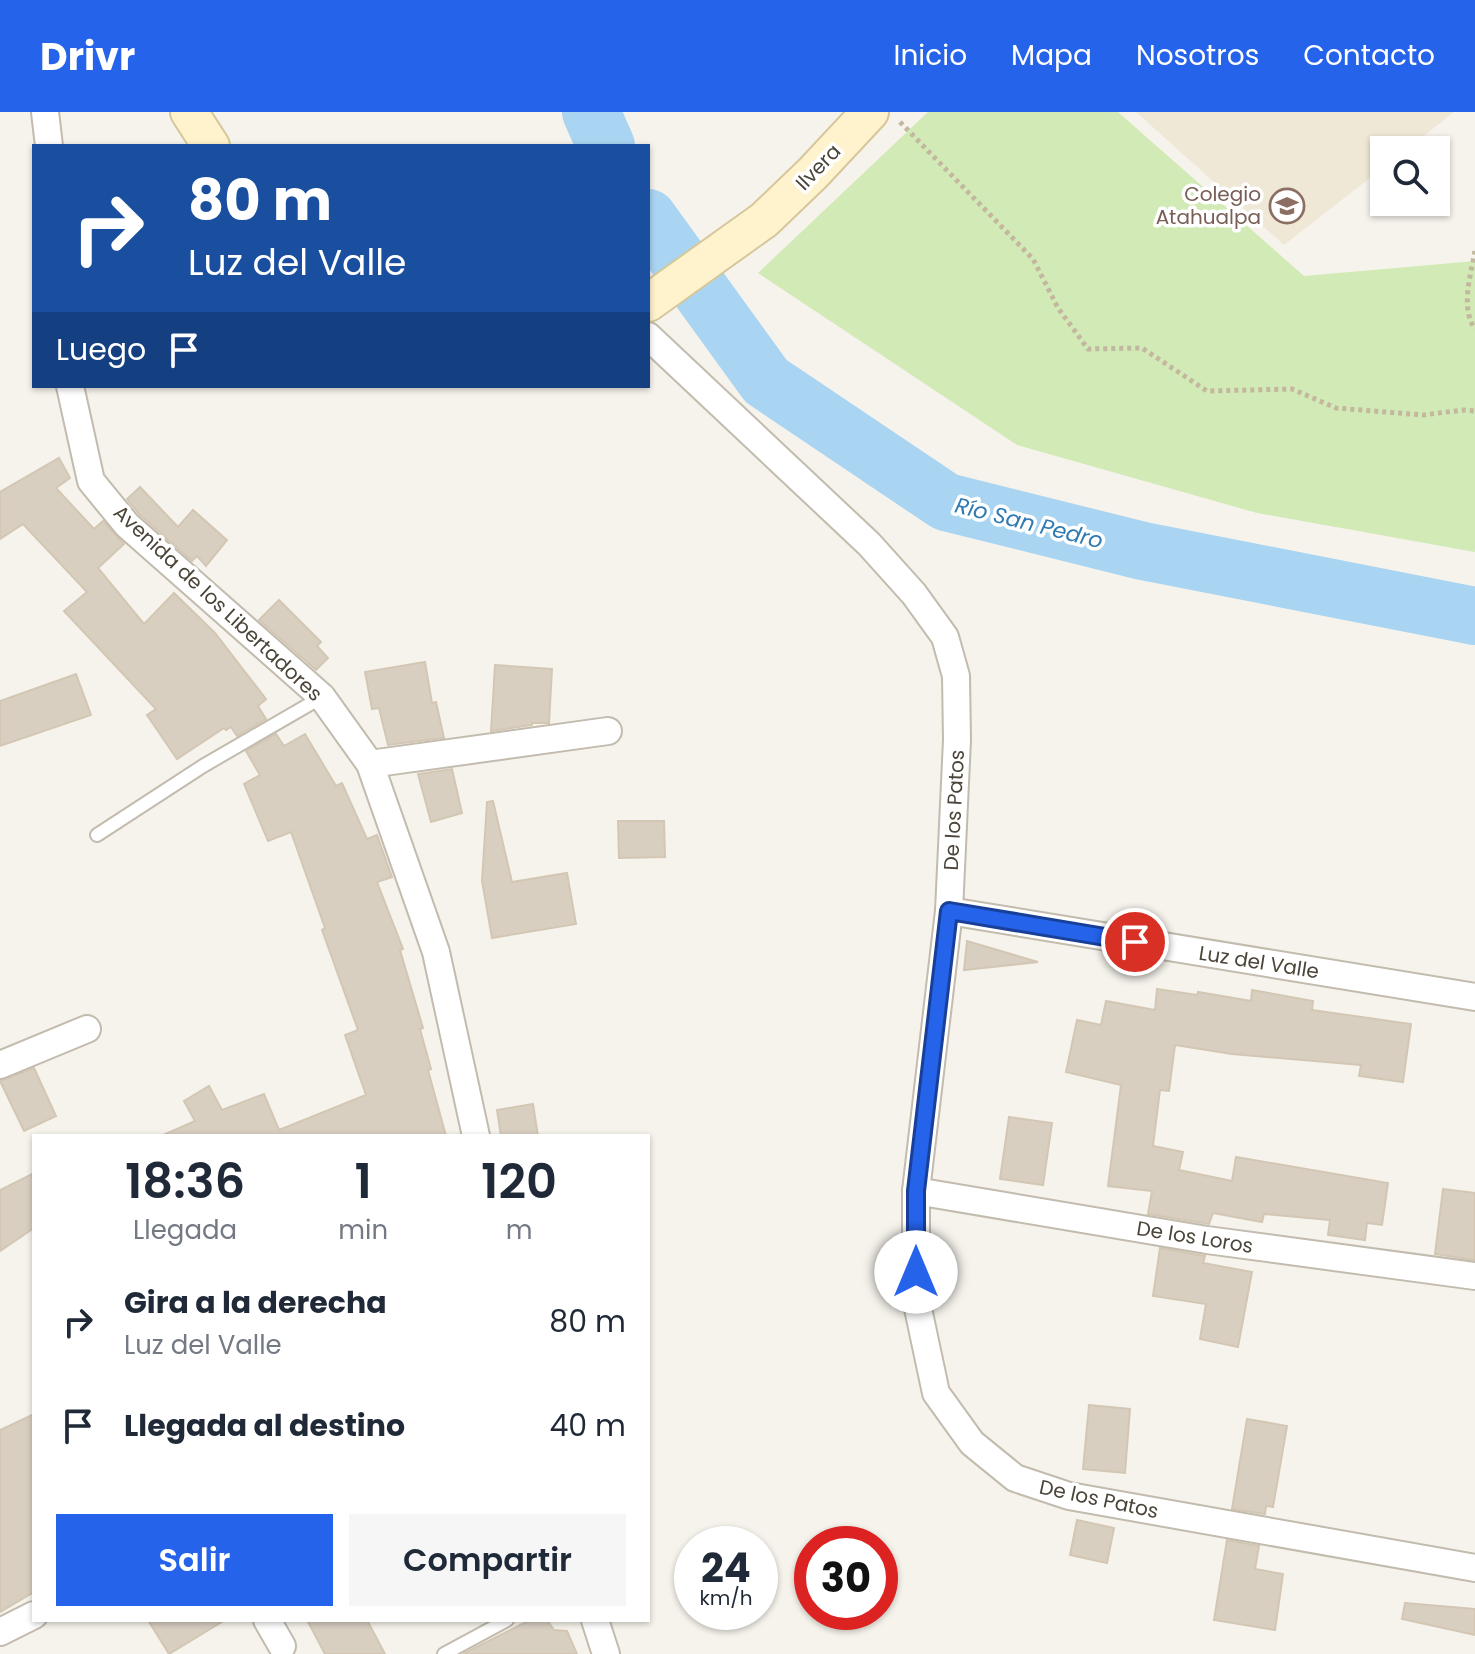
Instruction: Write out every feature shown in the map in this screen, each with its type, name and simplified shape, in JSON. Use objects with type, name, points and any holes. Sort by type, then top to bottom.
[{"type":"street","points":[[45,112],[49,144]]},
{"type":"street","points":[[189,112],[210,144]]},
{"type":"street","name":"Ilvera","points":[[652,300],[764,220],[870,112]]},
{"type":"street","name":"De los Patos","points":[[650,338],[869,544],[914,594],[945,637],[956,676],[957,740],[949,911],[916,1191],[916,1299],[936,1393],[972,1443],[1015,1478],[1069,1496],[1475,1568]]},
{"type":"street","name":"Avenida de los Libertadores","points":[[70,388],[91,481],[127,525],[322,697],[370,764],[436,952],[476,1134]]},
{"type":"street","points":[[370,764],[608,731]]},
{"type":"street","name":"Luz del Valle","points":[[949,911],[1475,997]]},
{"type":"street","points":[[0,1065],[87,1029]]},
{"type":"street","name":"De los Loros","points":[[916,1191],[1207,1240],[1475,1276]]},
{"type":"street","points":[[0,1632],[32,1616]]},
{"type":"street","points":[[268,1622],[282,1646]]},
{"type":"street","points":[[596,1622],[606,1654]]},
{"type":"lane","points":[[97,835],[203,766],[322,697]]},
{"type":"lane","points":[[444,1654],[503,1622]]},
{"type":"path","points":[[891,112],[1033,259],[1058,308],[1088,349],[1142,348],[1207,391],[1292,389],[1336,408],[1423,415],[1475,411]]},
{"type":"path","points":[[1475,251],[1467,300],[1475,329]]},
{"type":"shaded area","name":"Colegio Atahualpa","points":[[1136,112],[1454,112],[1424,136],[1370,136],[1370,178],[1284,245]]},
{"type":"green space","points":[[928,112],[1118,112],[1304,276],[1475,261],[1475,552],[1257,513],[1017,445],[758,273]]},
{"type":"building","points":[[59,458],[70,478],[56,488],[94,529],[103,521],[124,544],[98,568],[144,624],[174,593],[215,633],[266,699],[258,706],[266,719],[237,736],[231,727],[224,728],[177,759],[147,715],[156,709],[64,611],[87,592],[23,524],[0,539],[0,492]]},
{"type":"building","points":[[140,487],[178,527],[193,510],[227,540],[206,566],[197,556],[192,561],[139,514],[127,499]]},
{"type":"building","points":[[279,600],[321,642],[317,646],[328,658],[316,670],[259,620]]},
{"type":"building","points":[[425,662],[432,703],[436,702],[444,738],[388,745],[379,708],[372,709],[365,672]]},
{"type":"building","points":[[495,665],[552,669],[549,723],[491,731]]},
{"type":"building","points":[[76,674],[91,715],[0,746],[0,701]]},
{"type":"building","points":[[276,734],[284,746],[305,734],[336,786],[342,783],[367,839],[377,835],[392,877],[377,882],[403,949],[400,950],[423,1028],[420,1029],[431,1069],[428,1070],[445,1134],[166,1134],[195,1121],[184,1101],[209,1086],[222,1110],[264,1094],[279,1130],[366,1095],[345,1035],[358,1030],[322,930],[325,928],[291,832],[268,841],[244,784],[260,775],[246,751]]},
{"type":"building","points":[[452,769],[462,813],[431,822],[418,774]]},
{"type":"building","points":[[493,801],[512,882],[567,873],[576,924],[492,938],[482,881],[487,802]]},
{"type":"building","points":[[618,821],[664,821],[665,857],[619,858]]},
{"type":"building","points":[[967,941],[1038,962],[964,970]]},
{"type":"building","points":[[1157,989],[1251,1001],[1252,990],[1313,1001],[1312,1010],[1411,1024],[1403,1082],[1359,1076],[1361,1065],[1232,1054],[1175,1045],[1169,1091],[1160,1090],[1153,1146],[1183,1152],[1179,1170],[1232,1181],[1236,1157],[1388,1183],[1382,1225],[1367,1223],[1365,1240],[1328,1235],[1330,1220],[1264,1214],[1262,1222],[1213,1213],[1209,1224],[1148,1214],[1152,1191],[1108,1186],[1121,1085],[1066,1072],[1077,1020],[1101,1025],[1106,1001],[1155,1010]]},
{"type":"building","points":[[34,1068],[56,1116],[24,1131],[0,1081]]},
{"type":"building","points":[[533,1104],[538,1134],[501,1134],[497,1110]]},
{"type":"building","points":[[1009,1117],[1052,1123],[1043,1185],[1000,1179]]},
{"type":"building","points":[[32,1174],[32,1229],[0,1251],[0,1190]]},
{"type":"building","points":[[1443,1189],[1475,1193],[1475,1260],[1435,1254]]},
{"type":"building","points":[[1160,1248],[1205,1256],[1203,1263],[1252,1272],[1238,1347],[1200,1339],[1206,1304],[1153,1296]]},
{"type":"building","points":[[1089,1405],[1130,1409],[1125,1473],[1083,1469]]},
{"type":"building","points":[[32,1415],[32,1593],[0,1612],[0,1430]]},
{"type":"building","points":[[1247,1419],[1287,1426],[1273,1507],[1266,1506],[1265,1514],[1232,1509]]},
{"type":"building","points":[[1077,1520],[1114,1528],[1107,1563],[1070,1555]]},
{"type":"building","points":[[1227,1540],[1259,1546],[1255,1569],[1283,1574],[1275,1630],[1214,1620]]},
{"type":"building","points":[[1405,1603],[1475,1609],[1475,1635],[1402,1619]]},
{"type":"building","points":[[149,1622],[222,1622],[169,1654]]},
{"type":"building","points":[[308,1622],[368,1622],[385,1654],[325,1654]]},
{"type":"building","points":[[526,1622],[548,1622],[554,1630],[567,1631],[577,1654],[463,1654]]},
{"type":"waterway","name":"Río San Pedro","points":[[591,112],[605,144]]},
{"type":"waterway","name":"Río San Pedro","points":[[650,221],[766,381],[946,502],[1143,551],[1475,616]]},
{"type":"place","name":"Colegio Atahualpa","points":[[1287,206]]},
{"type":"route","points":[[916,1272],[916,1191],[949,911],[1135,942]]}]
